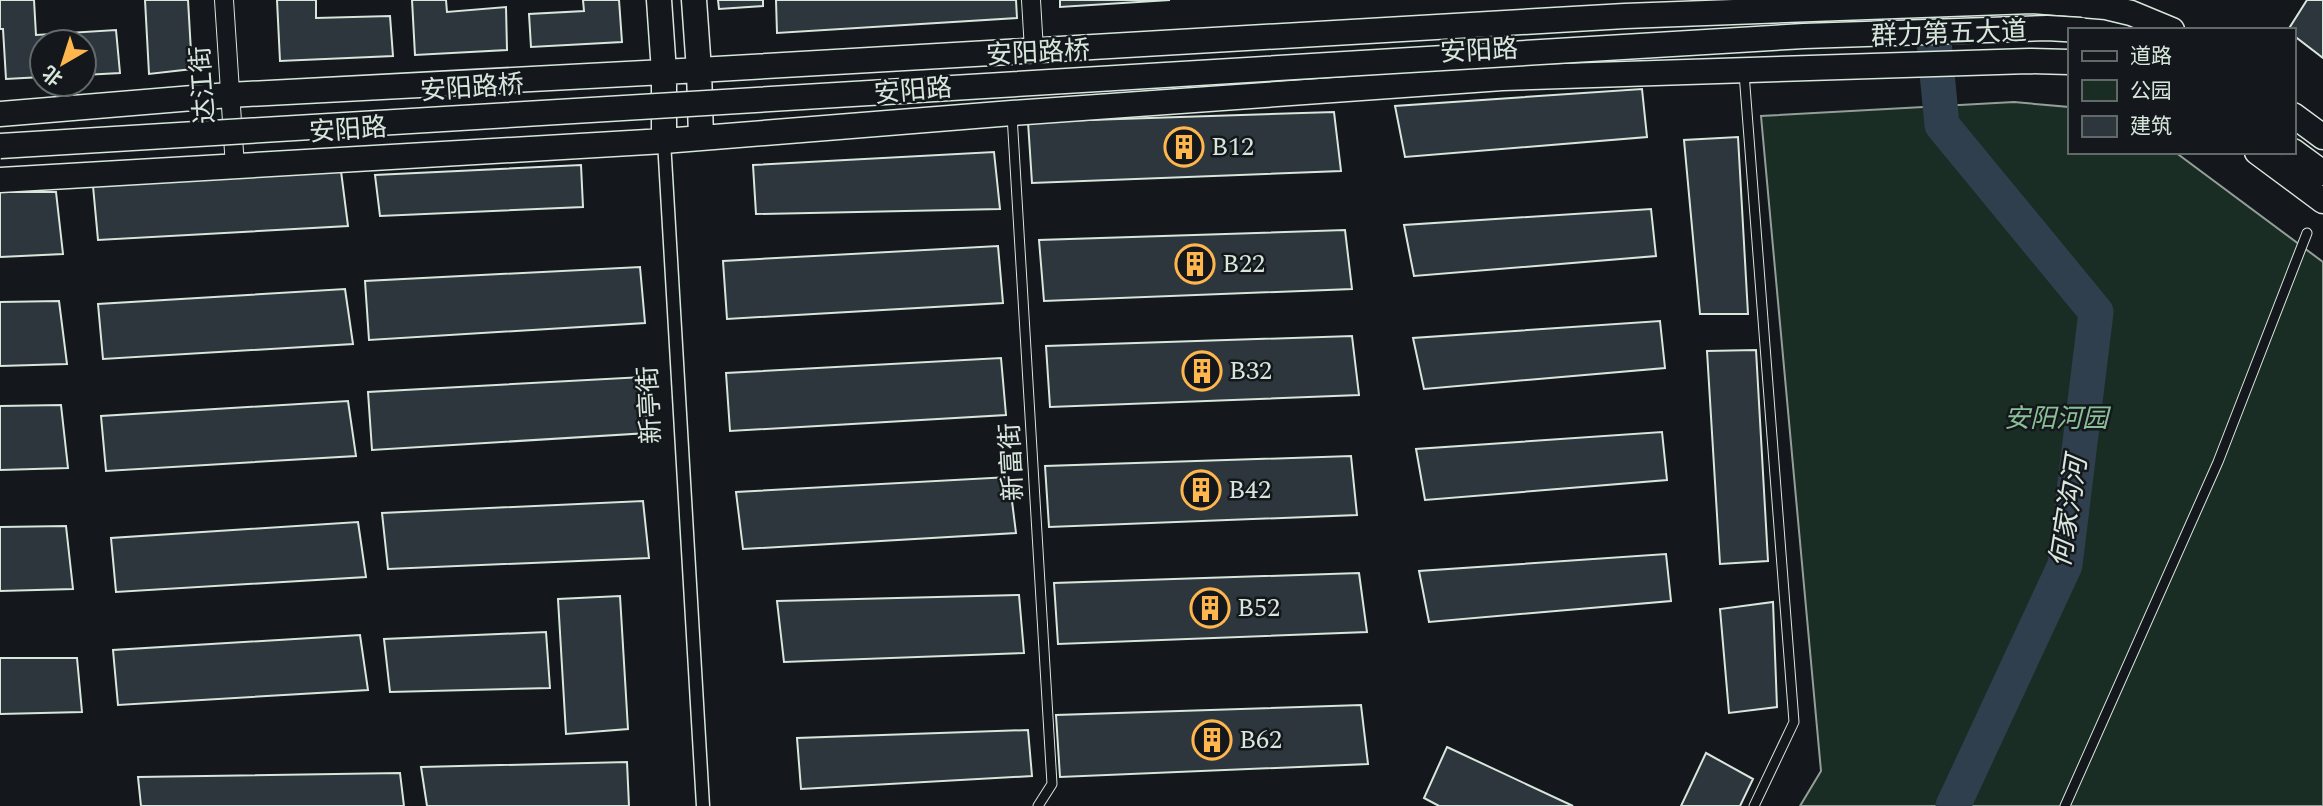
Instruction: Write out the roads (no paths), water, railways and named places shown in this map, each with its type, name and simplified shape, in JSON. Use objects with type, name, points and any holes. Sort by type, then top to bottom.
[{"type":"main road","name":"新亭街","points":[[659,0],[664,72],[664,141]]},
{"type":"main road","points":[[694,0],[701,138]]},
{"type":"main road","name":"群力第五大道","points":[[1819,10],[2032,1],[2106,7],[2131,13],[2167,28]]},
{"type":"main road","name":"安阳路","points":[[0,114],[229,95],[1612,16],[1819,10]]},
{"type":"main road","name":"安阳路桥","points":[[0,146],[1804,36],[2035,28],[2068,29]]},
{"type":"main road","name":"群力第五大道","points":[[1830,68],[2068,62]]},
{"type":"main road","name":"安阳路","points":[[0,180],[664,141],[1502,78],[1830,68]]},
{"type":"main road","points":[[2295,116],[2323,137]]},
{"type":"main road","points":[[2295,152],[2323,173]]},
{"type":"main road","points":[[2260,154],[2323,201]]},
{"type":"street","name":"达江街","points":[[224,0],[235,167]]},
{"type":"street","points":[[1031,0],[1034,50]]},
{"type":"street","name":"新亭街","points":[[664,141],[702,806]]},
{"type":"lane","points":[[1744,71],[1794,722],[1754,806]]},
{"type":"lane","name":"新富街","points":[[1012,113],[1052,784],[1038,806]]},
{"type":"lane","points":[[2065,806],[2218,463],[2307,233]]},
{"type":"waterway","name":"何家沟河","points":[[1930,0],[1942,125],[2096,312],[2065,565],[1953,806]]},
{"type":"place","name":"B12","points":[[1184,147]]},
{"type":"place","name":"B22","points":[[1195,264]]},
{"type":"place","name":"B32","points":[[1202,371]]},
{"type":"place","name":"B42","points":[[1201,490]]},
{"type":"place","name":"B52","points":[[1210,608]]},
{"type":"place","name":"B62","points":[[1212,740]]},
{"type":"park label","name":"安阳河园","points":[[2056,419]]}]
